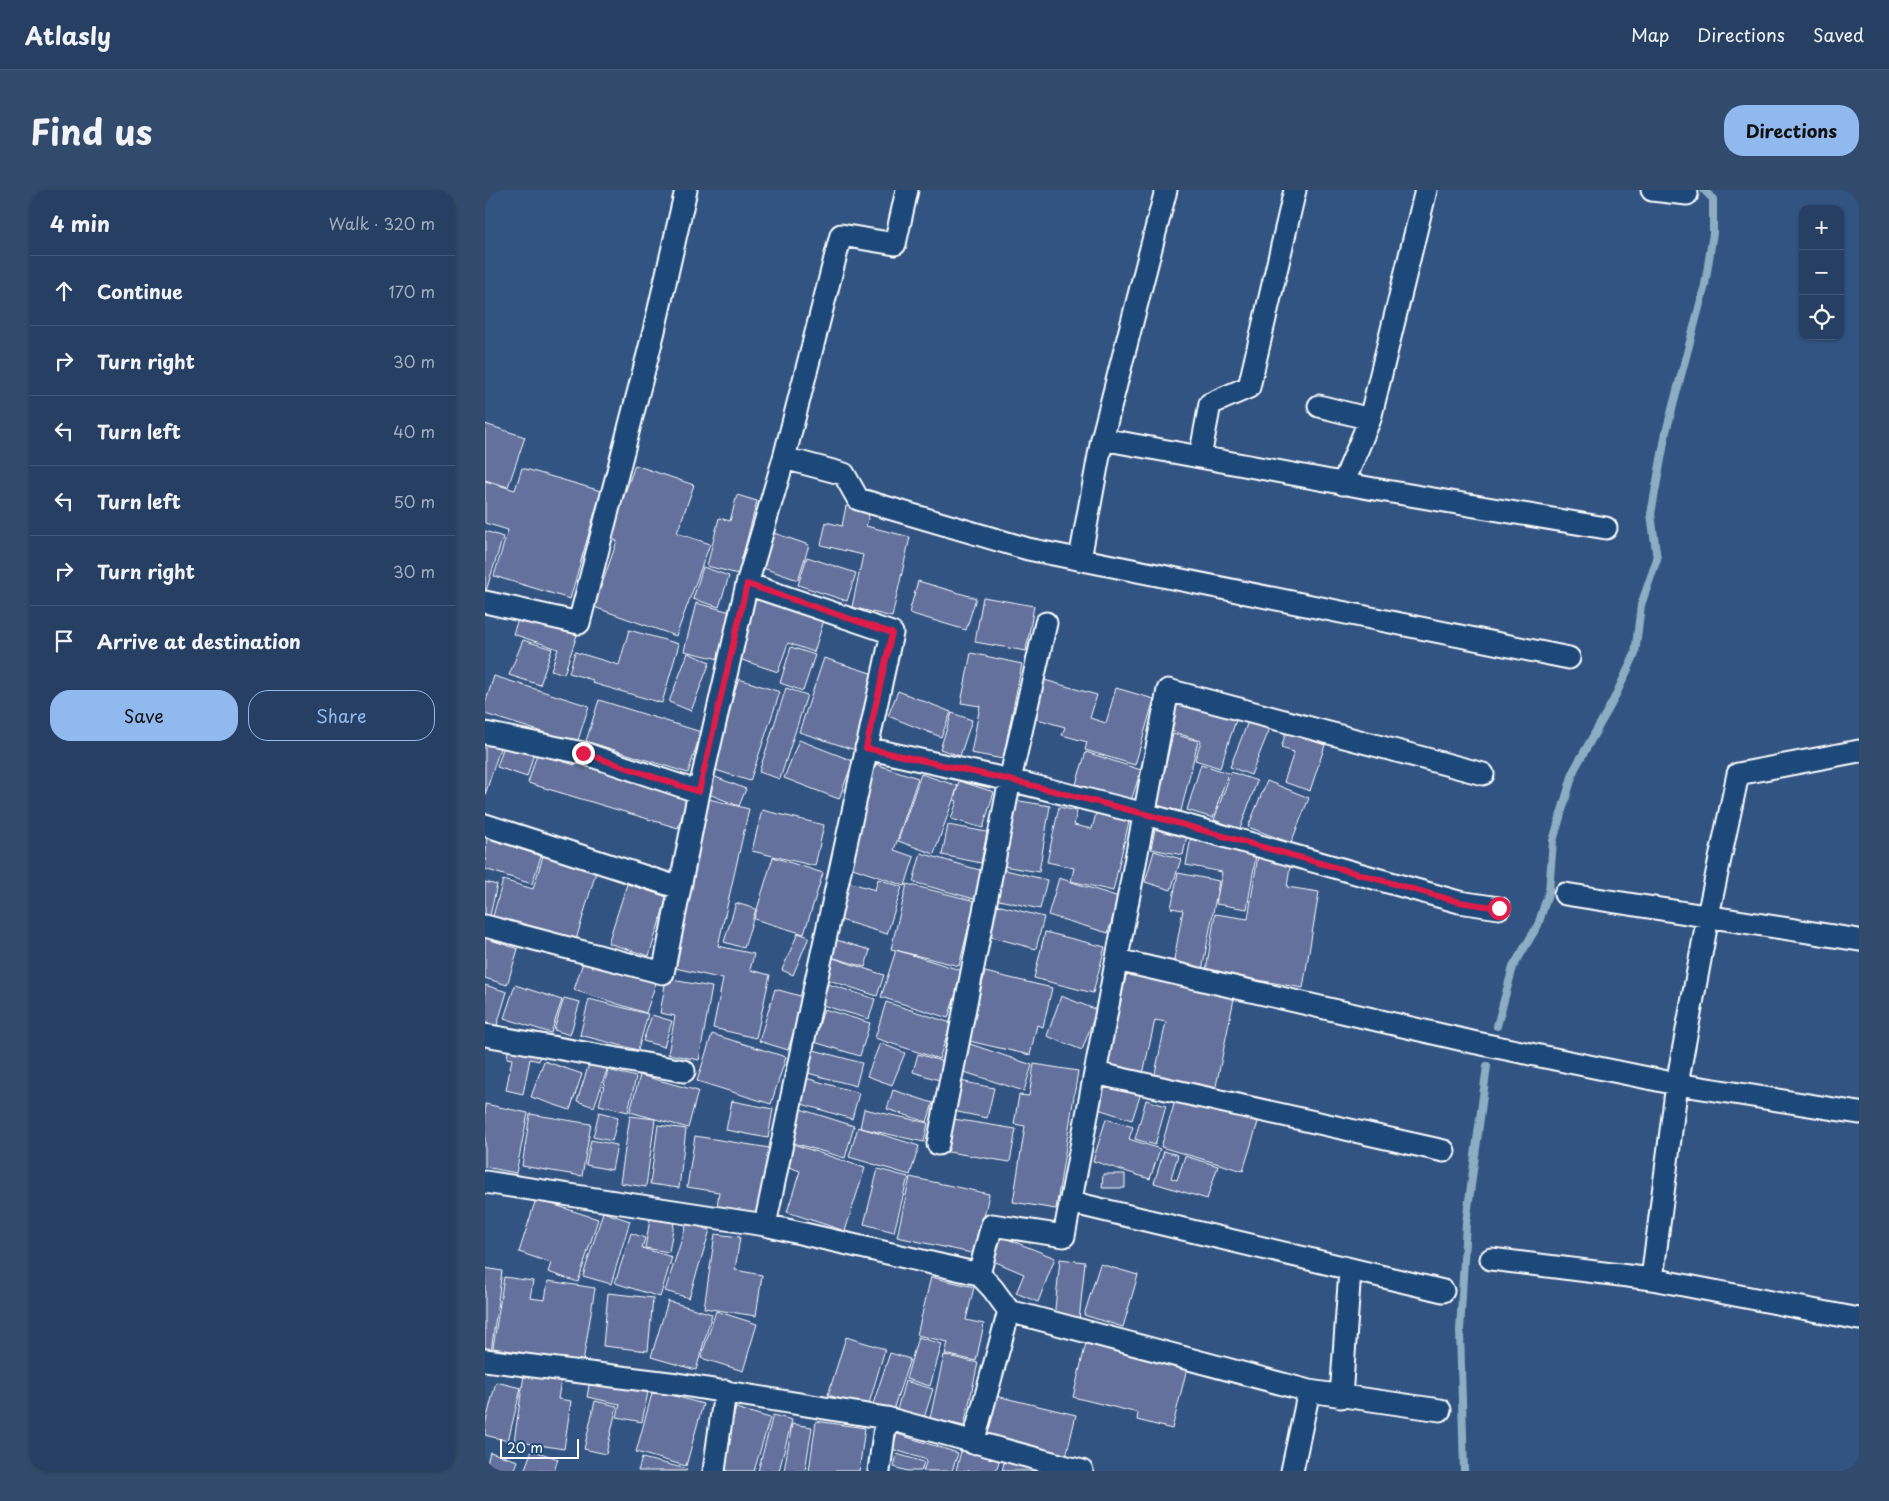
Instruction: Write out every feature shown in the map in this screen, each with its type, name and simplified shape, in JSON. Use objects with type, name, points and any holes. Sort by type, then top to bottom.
[{"type":"street","points":[[485,602],[579,623],[654,330],[686,190]]},
{"type":"street","points":[[485,926],[663,973],[699,792],[747,584],[784,458],[841,235],[895,244],[907,190]]},
{"type":"street","points":[[1080,559],[1102,439],[1166,190]]},
{"type":"street","points":[[1200,457],[1210,404],[1249,387],[1295,190]]},
{"type":"street","points":[[1343,484],[1370,419],[1426,190]]},
{"type":"street","points":[[1652,190],[1687,194]]},
{"type":"street","points":[[1319,406],[1370,419]]},
{"type":"street","points":[[1102,439],[1343,484],[1606,528]]},
{"type":"street","points":[[784,458],[844,474],[858,499],[1028,549],[1569,658]]},
{"type":"street","points":[[747,584],[892,633],[765,1225]]},
{"type":"street","points":[[938,1144],[1010,780],[1046,623]]},
{"type":"street","points":[[979,1274],[992,1225],[1064,1236],[1168,690],[1483,774]]},
{"type":"street","points":[[485,733],[583,753],[699,792]]},
{"type":"street","points":[[866,748],[1010,780],[1145,814],[1459,902],[1499,908]]},
{"type":"street","points":[[1652,1279],[1677,1084],[1708,916],[1738,774],[1859,751]]},
{"type":"street","points":[[485,825],[680,888]]},
{"type":"street","points":[[1565,894],[1859,940]]},
{"type":"street","points":[[1117,960],[1472,1042],[1677,1084],[1859,1113]]},
{"type":"street","points":[[485,1035],[684,1072]]},
{"type":"street","points":[[1095,1073],[1444,1151]]},
{"type":"street","points":[[485,1182],[765,1225],[979,1274],[1009,1311],[1309,1391],[1440,1410]]},
{"type":"street","points":[[1070,1202],[1443,1291]]},
{"type":"street","points":[[1491,1259],[1652,1279],[1859,1319]]},
{"type":"street","points":[[1341,1397],[1350,1270]]},
{"type":"street","points":[[973,1443],[1009,1311]]},
{"type":"street","points":[[485,1360],[725,1391],[886,1418],[1082,1471]]},
{"type":"street","points":[[714,1471],[725,1391]]},
{"type":"street","points":[[1293,1471],[1309,1391]]},
{"type":"street","points":[[879,1471],[886,1418]]},
{"type":"building","points":[[485,424],[525,437],[508,487],[485,480]]},
{"type":"building","points":[[635,465],[694,485],[677,533],[710,544],[676,636],[594,607],[617,541],[609,538]]},
{"type":"building","points":[[522,468],[601,491],[570,599],[494,576],[508,530],[485,523],[485,481],[515,490]]},
{"type":"building","points":[[737,495],[757,501],[738,574],[707,566],[719,518],[730,521]]},
{"type":"building","points":[[846,506],[870,511],[866,526],[910,537],[892,617],[852,607],[863,555],[821,545],[826,522],[842,526]]},
{"type":"building","points":[[485,531],[503,537],[485,594]]},
{"type":"building","points":[[771,532],[809,545],[798,580],[760,567]]},
{"type":"building","points":[[807,557],[856,573],[847,601],[798,585]]},
{"type":"building","points":[[703,567],[729,576],[719,607],[693,599]]},
{"type":"building","points":[[918,581],[976,598],[966,630],[909,613]]},
{"type":"building","points":[[756,597],[824,620],[814,652],[788,643],[778,672],[736,658]]},
{"type":"building","points":[[983,597],[1034,606],[1026,651],[975,642]]},
{"type":"building","points":[[696,603],[731,612],[719,659],[684,651]]},
{"type":"building","points":[[519,616],[577,635],[564,674],[551,670],[558,649],[513,634]]},
{"type":"building","points":[[629,630],[679,644],[662,703],[592,683],[593,680],[569,673],[575,652],[619,665]]},
{"type":"building","points":[[523,640],[552,649],[540,685],[509,675]]},
{"type":"building","points":[[791,647],[815,655],[803,691],[780,683]]},
{"type":"building","points":[[688,653],[710,662],[691,711],[669,702]]},
{"type":"building","points":[[971,653],[1022,664],[1003,759],[971,753],[980,706],[961,703]]},
{"type":"building","points":[[824,658],[880,676],[855,750],[799,732]]},
{"type":"building","points":[[494,676],[589,706],[577,743],[485,714],[485,704]]},
{"type":"building","points":[[739,679],[780,692],[750,781],[709,768]]},
{"type":"building","points":[[1041,679],[1097,695],[1090,718],[1106,723],[1116,688],[1154,699],[1135,765],[1085,750],[1087,742],[1062,735],[1065,727],[1030,717]]},
{"type":"building","points":[[786,688],[807,695],[780,779],[759,772]]},
{"type":"building","points":[[898,691],[951,712],[941,737],[888,716]]},
{"type":"building","points":[[599,700],[701,732],[688,773],[586,741]]},
{"type":"building","points":[[1178,701],[1236,720],[1220,768],[1195,760],[1201,741],[1168,730]]},
{"type":"building","points":[[952,713],[972,720],[960,756],[940,749]]},
{"type":"building","points":[[1249,719],[1270,728],[1251,775],[1230,767]]},
{"type":"building","points":[[1286,732],[1325,745],[1310,791],[1284,782],[1294,752],[1281,748]]},
{"type":"building","points":[[1173,734],[1198,741],[1181,811],[1156,806]]},
{"type":"building","points":[[485,740],[501,745],[485,795]]},
{"type":"building","points":[[799,740],[853,761],[839,799],[784,778]]},
{"type":"building","points":[[505,743],[534,753],[527,777],[497,767]]},
{"type":"building","points":[[1086,752],[1141,770],[1131,801],[1076,784]]},
{"type":"building","points":[[537,754],[575,765],[576,760],[689,795],[678,828],[528,783]]},
{"type":"building","points":[[875,764],[918,778],[894,850],[914,857],[905,886],[841,864]]},
{"type":"building","points":[[1201,764],[1228,773],[1213,818],[1187,810]]},
{"type":"building","points":[[1231,772],[1257,781],[1240,829],[1214,820]]},
{"type":"building","points":[[921,774],[958,786],[934,854],[898,841]]},
{"type":"building","points":[[713,776],[746,789],[739,806],[706,793]]},
{"type":"building","points":[[959,781],[994,792],[983,828],[951,819],[957,801],[954,800]]},
{"type":"building","points":[[1267,781],[1309,798],[1291,843],[1248,827]]},
{"type":"building","points":[[705,798],[749,809],[718,946],[754,954],[750,970],[770,975],[756,1038],[713,1028],[723,979],[671,967]]},
{"type":"building","points":[[1014,800],[1050,806],[1039,872],[1003,866]]},
{"type":"building","points":[[1059,807],[1077,811],[1074,825],[1092,829],[1097,809],[1130,817],[1113,891],[1071,881],[1074,868],[1047,862]]},
{"type":"building","points":[[762,810],[824,825],[815,866],[752,851]]},
{"type":"building","points":[[948,825],[987,832],[981,863],[942,855]]},
{"type":"building","points":[[1155,829],[1187,835],[1183,855],[1151,849]]},
{"type":"building","points":[[1191,837],[1257,849],[1247,909],[1216,904],[1222,872],[1186,865]]},
{"type":"building","points":[[487,838],[541,856],[532,884],[485,869]]},
{"type":"building","points":[[1154,851],[1181,859],[1171,890],[1145,882]]},
{"type":"building","points":[[921,853],[986,872],[978,900],[913,882]]},
{"type":"building","points":[[1258,855],[1291,861],[1287,887],[1319,892],[1303,988],[1206,971],[1215,914],[1248,919]]},
{"type":"building","points":[[543,856],[596,872],[576,940],[493,916],[503,880],[533,889]]},
{"type":"building","points":[[773,857],[823,873],[804,934],[754,919]]},
{"type":"building","points":[[997,868],[1047,880],[1040,909],[990,898]]},
{"type":"building","points":[[1178,873],[1219,881],[1202,971],[1173,965],[1183,910],[1171,908]]},
{"type":"building","points":[[1059,878],[1119,897],[1108,933],[1048,915]]},
{"type":"building","points":[[878,879],[902,887],[887,934],[834,918],[845,881],[875,890]]},
{"type":"building","points":[[485,882],[497,885],[489,920],[485,919]]},
{"type":"building","points":[[627,884],[667,897],[649,956],[608,943]]},
{"type":"building","points":[[907,884],[975,901],[959,966],[891,949]]},
{"type":"building","points":[[736,903],[756,909],[744,948],[724,942]]},
{"type":"building","points":[[997,905],[1044,917],[1036,949],[988,936]]},
{"type":"building","points":[[1045,932],[1105,947],[1093,993],[1034,978]]},
{"type":"building","points":[[798,933],[809,937],[793,975],[782,970]]},
{"type":"building","points":[[485,938],[518,949],[507,985],[485,978]]},
{"type":"building","points":[[833,939],[870,950],[865,967],[828,956]]},
{"type":"building","points":[[896,950],[963,971],[948,1018],[881,997]]},
{"type":"building","points":[[833,958],[884,975],[877,996],[826,979]]},
{"type":"building","points":[[584,959],[656,983],[646,1013],[574,990]]},
{"type":"building","points":[[1127,971],[1235,994],[1215,1091],[1154,1078],[1166,1022],[1155,1020],[1143,1074],[1107,1066]]},
{"type":"building","points":[[985,972],[1052,988],[1043,1027],[1037,1025],[1030,1055],[969,1041]]},
{"type":"building","points":[[666,979],[712,987],[699,1060],[668,1054],[675,1016],[660,1013]]},
{"type":"building","points":[[828,984],[875,999],[869,1019],[822,1005]]},
{"type":"building","points":[[485,985],[507,992],[495,1032],[485,1029]]},
{"type":"building","points":[[515,985],[562,1000],[551,1033],[504,1018]]},
{"type":"building","points":[[775,989],[804,997],[788,1050],[759,1041]]},
{"type":"building","points":[[1061,996],[1097,1010],[1082,1050],[1047,1036]]},
{"type":"building","points":[[564,998],[580,1002],[570,1035],[554,1030]]},
{"type":"building","points":[[589,999],[648,1014],[638,1050],[580,1035]]},
{"type":"building","points":[[886,1002],[951,1023],[939,1059],[875,1038]]},
{"type":"building","points":[[824,1009],[870,1023],[860,1056],[814,1042]]},
{"type":"building","points":[[652,1015],[672,1021],[664,1047],[643,1041]]},
{"type":"building","points":[[712,1034],[786,1057],[771,1104],[697,1081]]},
{"type":"building","points":[[880,1043],[905,1053],[892,1085],[867,1076]]},
{"type":"building","points":[[509,1044],[541,1050],[539,1061],[530,1059],[523,1094],[506,1090],[512,1059],[507,1058]]},
{"type":"building","points":[[970,1044],[1032,1065],[1024,1091],[961,1071]]},
{"type":"building","points":[[810,1049],[862,1063],[856,1086],[804,1072]]},
{"type":"building","points":[[918,1054],[944,1062],[939,1080],[913,1072]]},
{"type":"building","points":[[544,1061],[582,1074],[570,1110],[531,1097]]},
{"type":"building","points":[[590,1061],[608,1067],[594,1107],[577,1101]]},
{"type":"building","points":[[1034,1064],[1078,1071],[1056,1209],[1013,1202],[1025,1126],[1014,1124],[1019,1095],[1029,1096]]},
{"type":"building","points":[[608,1070],[636,1077],[628,1112],[599,1105]]},
{"type":"building","points":[[640,1075],[698,1091],[688,1128],[630,1112]]},
{"type":"building","points":[[802,1077],[859,1093],[852,1119],[795,1102]]},
{"type":"building","points":[[955,1080],[994,1088],[987,1118],[948,1110]]},
{"type":"building","points":[[1104,1081],[1141,1093],[1132,1120],[1095,1108]]},
{"type":"building","points":[[893,1090],[933,1103],[927,1122],[887,1109]]},
{"type":"building","points":[[1176,1098],[1258,1122],[1243,1171],[1161,1147]]},
{"type":"building","points":[[1146,1100],[1166,1106],[1155,1145],[1135,1139]]},
{"type":"building","points":[[732,1101],[773,1109],[768,1138],[726,1130]]},
{"type":"building","points":[[485,1104],[528,1113],[516,1173],[485,1167]]},
{"type":"building","points":[[797,1108],[854,1126],[845,1158],[787,1141]]},
{"type":"building","points":[[864,1109],[928,1123],[924,1142],[860,1128]]},
{"type":"building","points":[[599,1112],[618,1117],[612,1141],[593,1137]]},
{"type":"building","points":[[530,1114],[591,1124],[582,1176],[522,1166]]},
{"type":"building","points":[[630,1116],[655,1119],[646,1187],[620,1183]]},
{"type":"building","points":[[947,1118],[1016,1129],[1010,1162],[942,1151]]},
{"type":"building","points":[[1106,1119],[1133,1127],[1129,1139],[1160,1149],[1150,1179],[1093,1161]]},
{"type":"building","points":[[658,1125],[686,1129],[679,1188],[650,1184]]},
{"type":"building","points":[[858,1127],[919,1146],[910,1175],[849,1157]]},
{"type":"building","points":[[695,1136],[770,1148],[759,1214],[717,1207],[719,1192],[687,1187]]},
{"type":"building","points":[[591,1140],[617,1145],[612,1170],[586,1165]]},
{"type":"building","points":[[793,1144],[865,1168],[845,1231],[787,1212],[800,1171],[786,1166]]},
{"type":"building","points":[[1164,1151],[1178,1155],[1171,1178],[1177,1180],[1185,1156],[1218,1166],[1207,1199],[1154,1183]]},
{"type":"building","points":[[878,1169],[908,1177],[894,1232],[864,1224]]},
{"type":"building","points":[[1103,1174],[1125,1174],[1125,1188],[1102,1188]]},
{"type":"building","points":[[910,1177],[989,1194],[976,1254],[897,1237]]},
{"type":"building","points":[[536,1199],[598,1219],[578,1282],[548,1272],[551,1263],[519,1252]]},
{"type":"building","points":[[603,1212],[630,1221],[611,1284],[583,1276]]},
{"type":"building","points":[[650,1219],[674,1223],[669,1252],[645,1248]]},
{"type":"building","points":[[687,1223],[710,1230],[689,1298],[665,1291]]},
{"type":"building","points":[[631,1233],[645,1238],[642,1248],[672,1257],[660,1297],[615,1283]]},
{"type":"building","points":[[715,1234],[740,1237],[735,1270],[762,1275],[756,1316],[704,1308]]},
{"type":"building","points":[[1000,1236],[1055,1258],[1038,1302],[1016,1293],[1024,1274],[991,1260]]},
{"type":"building","points":[[1060,1259],[1085,1262],[1079,1321],[1054,1319]]},
{"type":"building","points":[[1100,1264],[1138,1275],[1123,1327],[1084,1315]]},
{"type":"building","points":[[485,1268],[502,1271],[491,1352],[485,1352]]},
{"type":"building","points":[[504,1277],[533,1281],[530,1298],[545,1300],[548,1281],[595,1288],[583,1362],[493,1348]]},
{"type":"building","points":[[931,1277],[974,1287],[966,1320],[984,1324],[976,1361],[945,1354],[948,1342],[917,1335]]},
{"type":"building","points":[[608,1293],[653,1298],[648,1351],[603,1346]]},
{"type":"building","points":[[668,1301],[712,1314],[696,1370],[651,1357]]},
{"type":"building","points":[[716,1311],[757,1324],[743,1371],[701,1358]]},
{"type":"building","points":[[846,1337],[885,1349],[868,1407],[828,1395]]},
{"type":"building","points":[[918,1337],[942,1344],[930,1386],[906,1379]]},
{"type":"building","points":[[1086,1343],[1187,1368],[1172,1429],[1137,1420],[1138,1413],[1073,1397]]},
{"type":"building","points":[[890,1353],[910,1359],[893,1410],[873,1404]]},
{"type":"building","points":[[944,1355],[978,1363],[964,1426],[930,1418]]},
{"type":"building","points":[[524,1375],[561,1380],[558,1399],[571,1401],[564,1449],[514,1441]]},
{"type":"building","points":[[590,1380],[648,1392],[642,1422],[617,1417],[620,1404],[587,1397]]},
{"type":"building","points":[[905,1381],[933,1389],[924,1418],[897,1410]]},
{"type":"building","points":[[496,1382],[521,1388],[508,1441],[485,1435],[485,1425]]},
{"type":"building","points":[[653,1390],[703,1404],[686,1466],[636,1452]]},
{"type":"building","points":[[992,1395],[1076,1415],[1066,1457],[982,1438]]},
{"type":"building","points":[[595,1401],[617,1406],[606,1454],[584,1449]]},
{"type":"building","points":[[736,1408],[770,1418],[754,1471],[718,1471]]},
{"type":"building","points":[[773,1415],[792,1420],[779,1471],[758,1471]]},
{"type":"building","points":[[816,1421],[865,1428],[859,1471],[809,1471]]},
{"type":"building","points":[[792,1424],[812,1427],[805,1471],[784,1471]]},
{"type":"building","points":[[897,1434],[958,1453],[952,1471],[923,1471],[927,1460],[892,1449]]},
{"type":"building","points":[[962,1447],[1000,1458],[996,1471],[956,1471]]},
{"type":"building","points":[[532,1450],[558,1459],[554,1471],[524,1471]]},
{"type":"building","points":[[490,1452],[518,1461],[514,1471],[485,1471]]},
{"type":"building","points":[[897,1454],[924,1462],[921,1471],[907,1471],[894,1467]]},
{"type":"building","points":[[642,1458],[687,1469],[686,1471],[638,1471]]},
{"type":"building","points":[[1005,1458],[1048,1471],[1002,1471]]},
{"type":"waterway","points":[[1497,1026],[1513,967],[1538,925],[1549,891],[1553,841],[1574,770],[1613,701],[1635,654],[1641,605],[1657,559],[1651,514],[1666,432],[1705,285],[1713,233],[1713,199],[1704,190]]},
{"type":"waterway","points":[[1464,1471],[1460,1331],[1466,1223],[1487,1066]]},
{"type":"route","points":[[583,753],[699,792],[747,584],[892,633],[866,748],[1010,780],[1145,814],[1459,902],[1499,908]]}]
